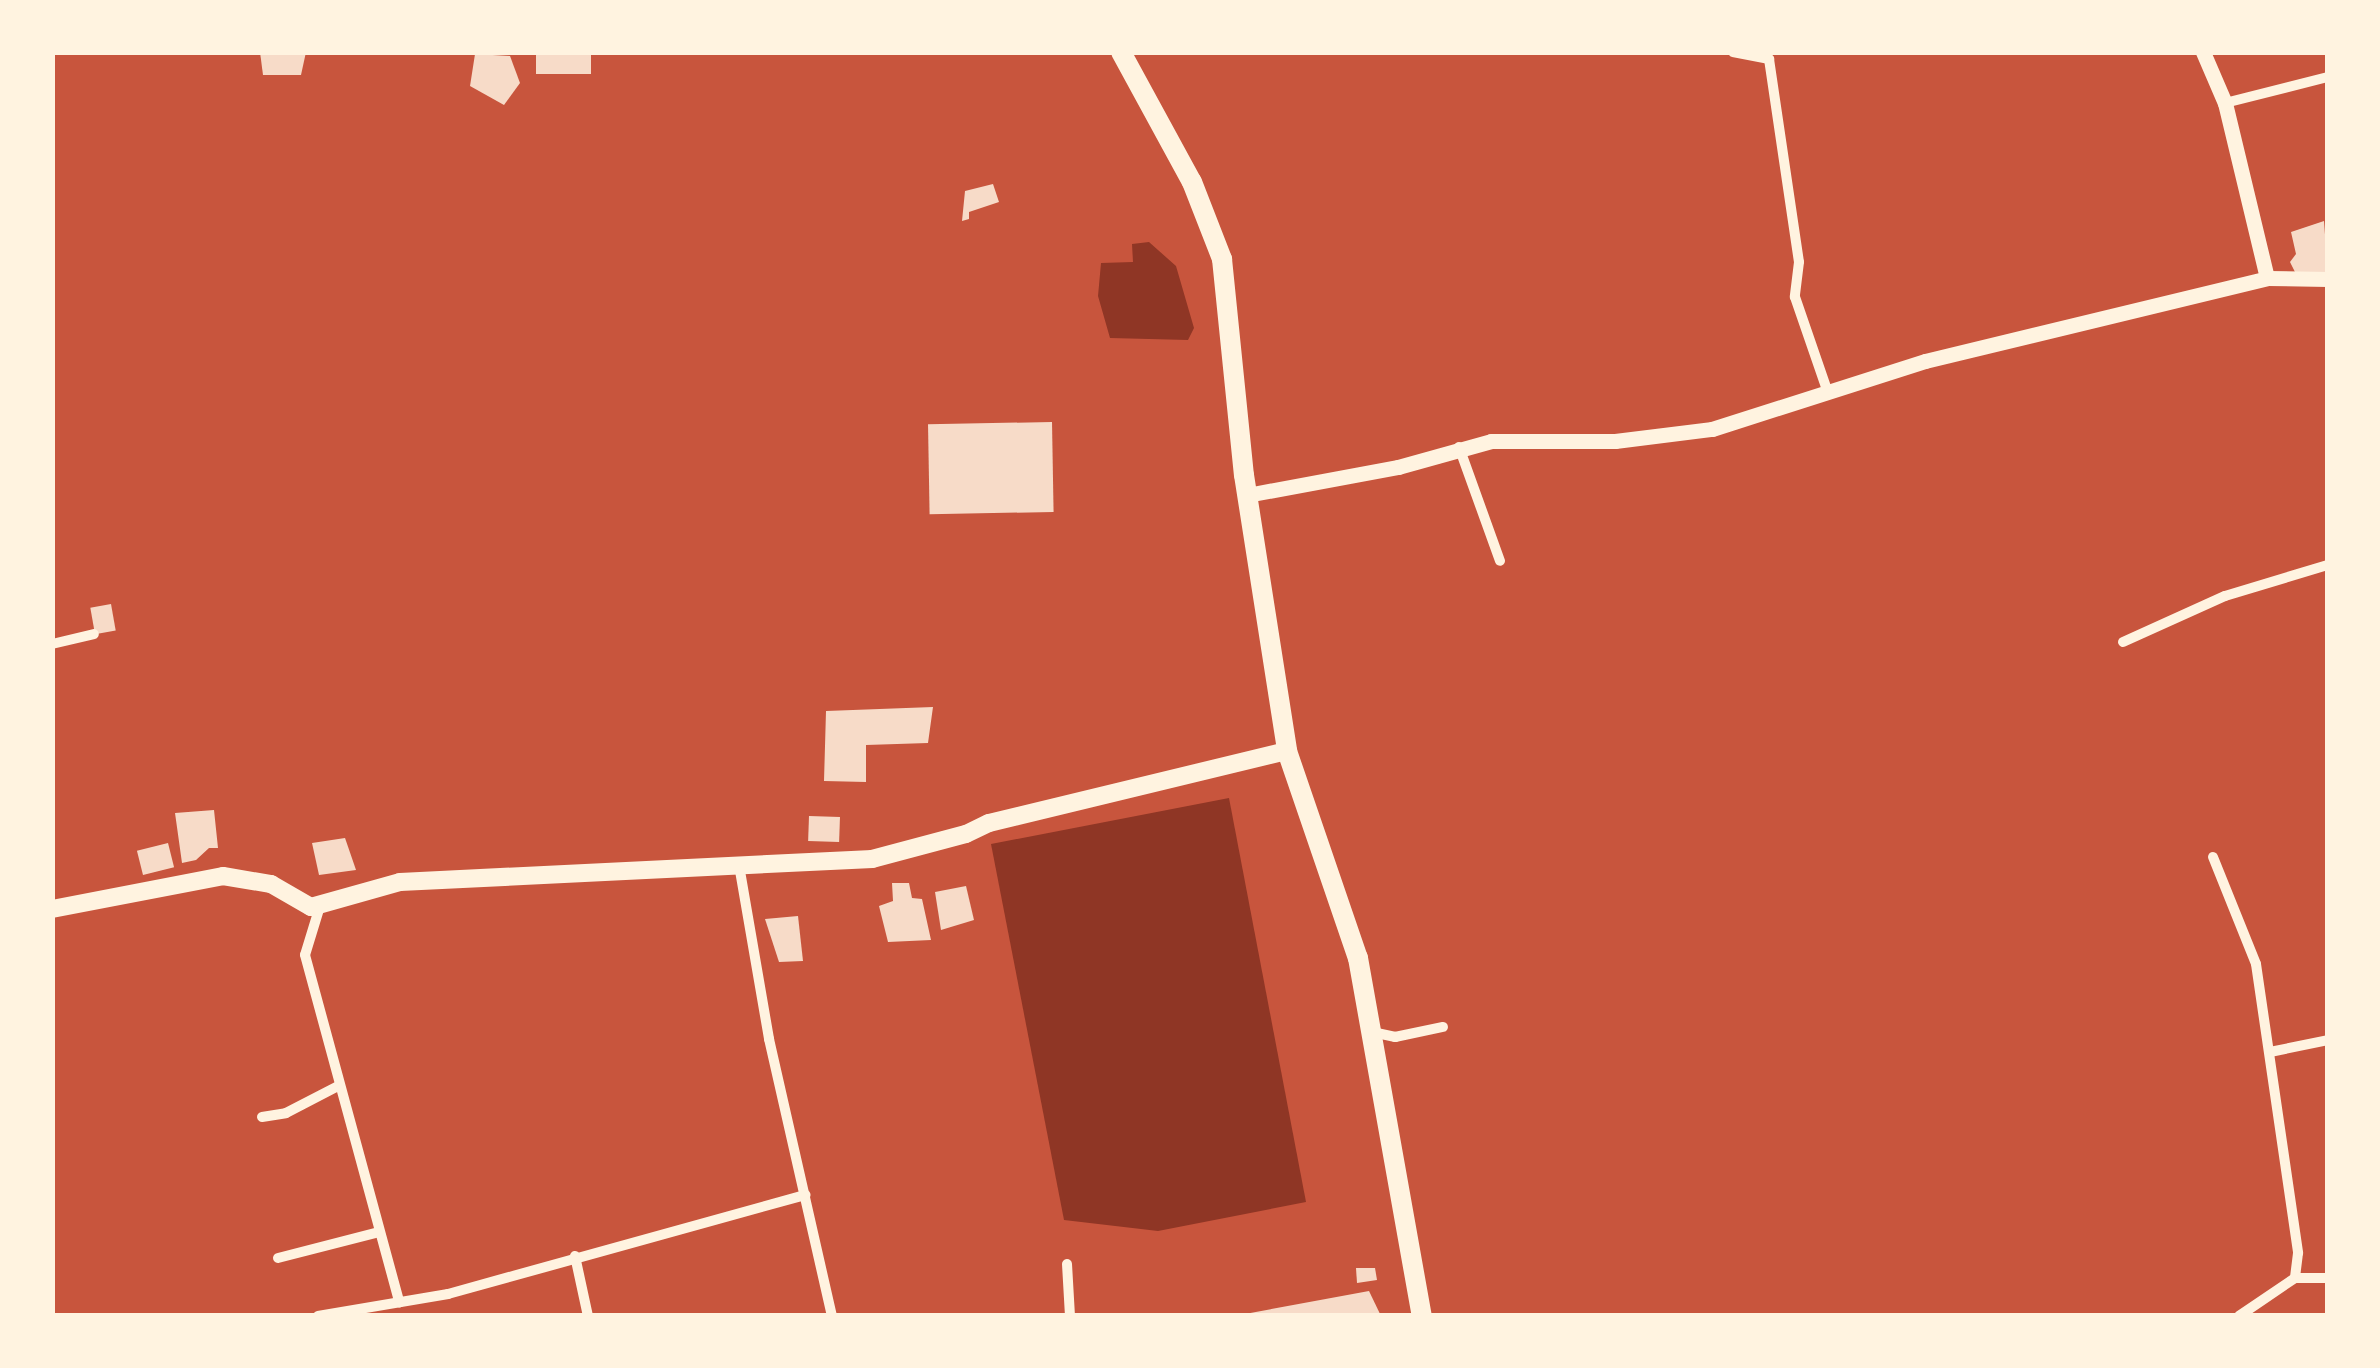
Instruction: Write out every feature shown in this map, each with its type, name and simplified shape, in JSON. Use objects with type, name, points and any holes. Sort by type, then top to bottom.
[{"type":"highway","points":[[1120,52],[1192,182],[1222,259],[1247,496],[1287,751],[1358,958],[1422,1316]]},
{"type":"main road","points":[[52,909],[223,876],[272,884],[311,907],[400,882],[872,860],[966,834],[989,823],[1287,751]]},
{"type":"street","points":[[1733,52],[1769,59],[1798,262],[1795,297],[1827,390]]},
{"type":"street","points":[[2203,52],[2224,103],[2266,278]]},
{"type":"street","points":[[2224,103],[2328,76]]},
{"type":"street","points":[[1247,496],[1398,468],[1491,441],[1615,441],[1712,429],[1925,361],[2266,278],[2328,279]]},
{"type":"street","points":[[1459,448],[1500,561]]},
{"type":"street","points":[[2123,642],[2225,596],[2328,565]]},
{"type":"street","points":[[52,644],[94,634]]},
{"type":"street","points":[[2213,857],[2256,964],[2298,1254],[2295,1278]]},
{"type":"street","points":[[740,865],[769,1039],[832,1316]]},
{"type":"street","points":[[320,904],[305,955],[399,1302]]},
{"type":"street","points":[[1371,1032],[1395,1037],[1443,1027]]},
{"type":"street","points":[[2270,1052],[2328,1040]]},
{"type":"street","points":[[262,1117],[286,1114],[338,1086]]},
{"type":"street","points":[[318,1316],[448,1294],[806,1195]]},
{"type":"street","points":[[278,1258],[379,1232]]},
{"type":"street","points":[[575,1256],[588,1316]]},
{"type":"street","points":[[1067,1264],[1070,1316]]},
{"type":"street","points":[[2238,1316],[2295,1278],[2328,1278]]},
{"type":"shaded area","points":[[1149,242],[1176,266],[1194,328],[1188,340],[1110,338],[1098,296],[1101,263],[1133,262],[1132,244]]},
{"type":"shaded area","points":[[1229,798],[1306,1202],[1158,1231],[1064,1220],[991,844]]},
{"type":"building","points":[[260,52],[306,52],[301,75],[263,75]]},
{"type":"building","points":[[536,52],[591,52],[591,74],[536,74]]},
{"type":"building","points":[[475,54],[510,56],[520,83],[504,105],[470,86]]},
{"type":"building","points":[[993,184],[999,202],[969,212],[969,219],[962,221],[965,191]]},
{"type":"building","points":[[2324,221],[2328,275],[2296,274],[2290,262],[2296,254],[2291,232]]},
{"type":"building","points":[[1052,422],[1054,512],[930,514],[928,424]]},
{"type":"building","points":[[111,604],[116,631],[95,634],[90,608]]},
{"type":"building","points":[[933,707],[928,743],[866,745],[866,782],[824,781],[826,711]]},
{"type":"building","points":[[214,810],[218,848],[209,848],[196,860],[182,863],[175,813]]},
{"type":"building","points":[[809,816],[840,817],[839,842],[808,841]]},
{"type":"building","points":[[345,838],[356,870],[319,875],[312,843]]},
{"type":"building","points":[[168,843],[174,867],[143,875],[137,851]]},
{"type":"building","points":[[892,883],[909,883],[912,898],[922,899],[931,940],[888,942],[879,906],[893,901]]},
{"type":"building","points":[[966,886],[974,920],[941,930],[935,892]]},
{"type":"building","points":[[798,916],[803,961],[779,962],[765,919]]},
{"type":"building","points":[[1356,1268],[1375,1268],[1377,1280],[1357,1283]]},
{"type":"building","points":[[1369,1291],[1381,1316],[1245,1316],[1245,1314]]}]
